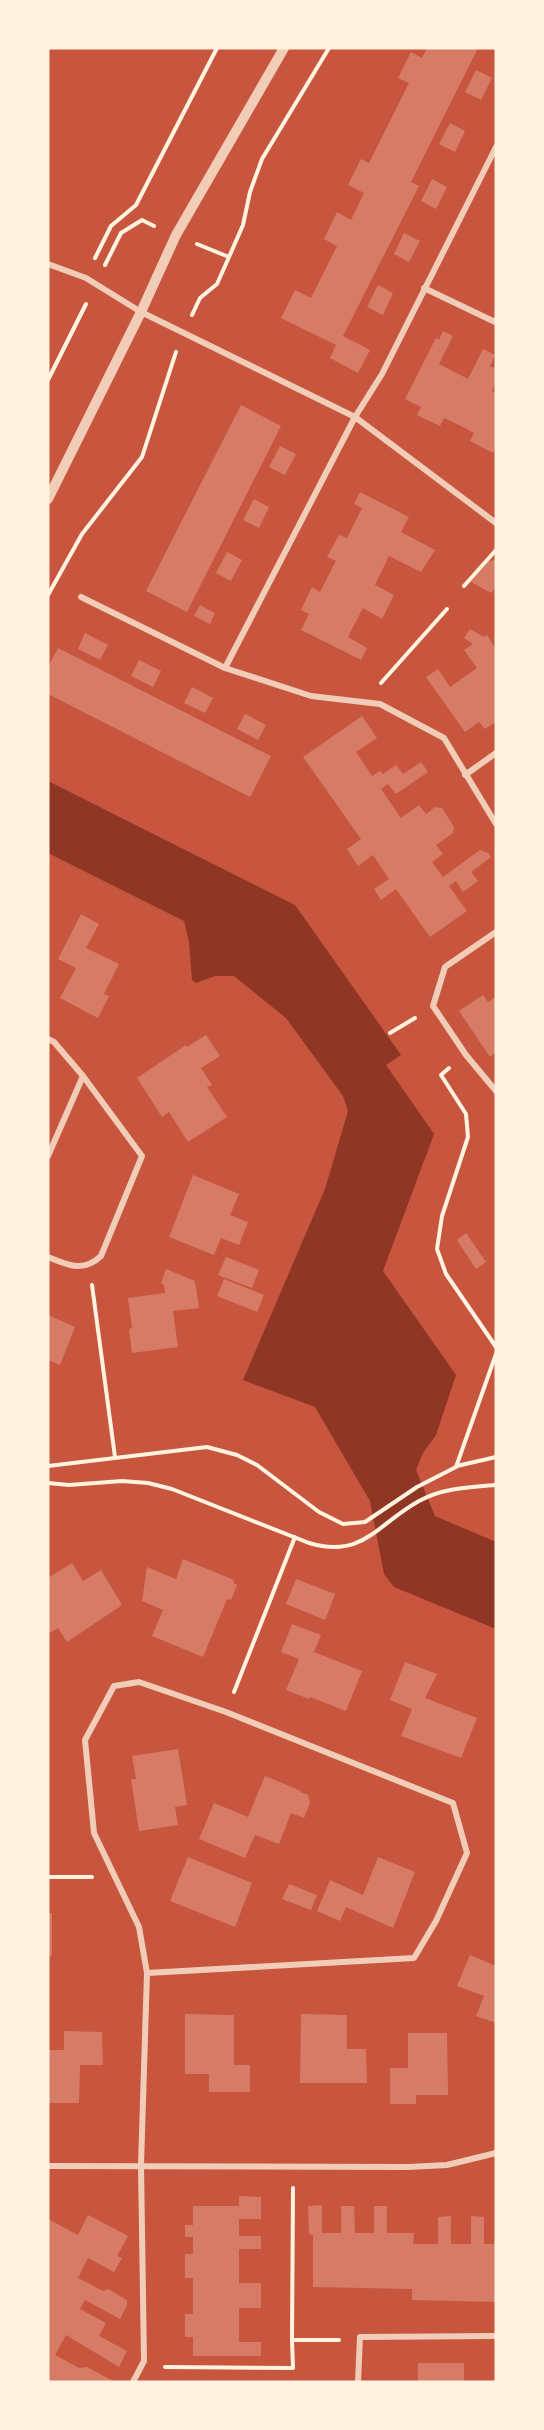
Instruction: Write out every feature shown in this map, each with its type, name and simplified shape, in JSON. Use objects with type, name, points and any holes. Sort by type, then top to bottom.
[{"type":"street","points":[[48,499],[141,312],[176,235],[284,48]]},
{"type":"street","points":[[225,668],[355,417],[382,374],[496,147]]},
{"type":"street","points":[[48,264],[86,278],[141,312],[355,417],[496,523]]},
{"type":"street","points":[[424,288],[495,322],[496,320]]},
{"type":"street","points":[[81,597],[225,668],[311,696],[380,704],[444,738],[496,824]]},
{"type":"street","points":[[465,775],[496,753]]},
{"type":"street","points":[[496,932],[445,967],[433,1006],[466,1055],[496,1091]]},
{"type":"street","points":[[48,1039],[54,1042],[83,1076],[142,1156],[101,1256],[90,1265],[73,1267],[48,1257]]},
{"type":"street","points":[[48,1156],[83,1076]]},
{"type":"street","points":[[133,2382],[144,2361],[141,2165],[147,1973],[139,1927],[94,1833],[85,1740],[114,1686],[139,1682],[226,1712],[453,1803],[467,1853],[436,1921],[414,1958],[147,1973]]},
{"type":"street","points":[[48,2166],[408,2168],[447,2165],[496,2153]]},
{"type":"street","points":[[358,2382],[360,2337],[496,2336]]},
{"type":"path","points":[[86,278],[111,226],[136,204],[217,48]]},
{"type":"path","points":[[464,586],[496,550]]},
{"type":"path","points":[[372,703],[378,686],[447,609]]},
{"type":"path","points":[[390,1033],[422,1014]]},
{"type":"path","points":[[466,1055],[441,1075],[466,1114],[468,1137],[440,1224],[437,1249],[446,1274],[496,1347]]},
{"type":"path","points":[[90,1265],[115,1457]]},
{"type":"path","points":[[456,1467],[496,1354]]},
{"type":"path","points":[[48,1466],[207,1447],[237,1455],[257,1466],[319,1512],[343,1524],[364,1522],[447,1470],[496,1457]]},
{"type":"path","points":[[48,1483],[69,1485],[122,1481],[148,1483],[172,1489],[324,1548],[352,1546],[374,1536],[418,1501],[455,1490],[496,1485]]},
{"type":"path","points":[[226,1712],[295,1537]]},
{"type":"path","points":[[48,1877],[115,1878]]},
{"type":"path","points":[[141,2367],[293,2367],[291,2340],[293,2166]]},
{"type":"path","points":[[291,2340],[359,2340]]},
{"type":"shaded area","points":[[48,781],[295,905],[401,1055],[386,1065],[434,1134],[383,1271],[456,1375],[436,1435],[423,1453],[416,1470],[435,1516],[496,1542],[496,1629],[394,1587],[384,1574],[370,1501],[315,1407],[243,1380],[325,1189],[348,1111],[343,1096],[286,1018],[234,976],[215,976],[196,983],[192,980],[189,942],[184,921],[48,853]]},
{"type":"building","points":[[427,48],[478,48],[411,182],[419,186],[343,336],[370,350],[358,373],[330,358],[336,345],[281,318],[295,290],[311,298],[337,246],[324,239],[337,212],[351,220],[364,193],[348,185],[361,159],[369,163],[409,83],[398,78],[411,52],[422,58]]},
{"type":"building","points":[[476,70],[492,78],[481,100],[465,92]]},
{"type":"building","points":[[450,123],[465,131],[455,152],[439,144]]},
{"type":"building","points":[[432,179],[447,187],[436,209],[421,201]]},
{"type":"building","points":[[404,233],[420,241],[409,262],[394,254]]},
{"type":"building","points":[[378,285],[393,293],[383,315],[367,307]]},
{"type":"building","points":[[443,331],[453,336],[439,364],[468,379],[483,349],[495,355],[490,366],[496,369],[496,382],[492,391],[496,393],[496,446],[493,453],[470,441],[474,433],[459,425],[444,418],[440,426],[417,415],[421,407],[405,399],[436,338],[439,340]]},
{"type":"building","points":[[241,405],[281,426],[187,612],[146,591]]},
{"type":"building","points":[[280,446],[296,454],[285,475],[269,467]]},
{"type":"building","points":[[360,492],[409,517],[401,532],[435,550],[421,572],[389,556],[375,585],[394,595],[382,619],[363,608],[348,637],[367,648],[361,660],[301,630],[309,614],[301,610],[312,587],[320,592],[336,561],[327,557],[339,535],[347,538],[362,508],[354,504]]},
{"type":"building","points":[[254,499],[269,507],[259,528],[243,520]]},
{"type":"building","points":[[227,552],[242,560],[231,581],[216,573]]},
{"type":"building","points":[[496,560],[496,587],[491,593],[471,582],[489,561]]},
{"type":"building","points":[[200,605],[215,613],[210,624],[194,616]]},
{"type":"building","points":[[470,629],[484,637],[487,635],[496,649],[496,722],[485,729],[479,722],[465,732],[426,677],[438,669],[450,687],[477,668],[464,650],[473,644],[464,638]]},
{"type":"building","points":[[85,633],[108,645],[100,660],[78,649]]},
{"type":"building","points":[[58,648],[271,756],[250,797],[48,694],[48,667]]},
{"type":"building","points":[[139,660],[161,671],[153,687],[131,676]]},
{"type":"building","points":[[192,687],[213,698],[205,713],[184,703]]},
{"type":"building","points":[[245,714],[266,725],[258,740],[237,729]]},
{"type":"building","points":[[362,716],[377,738],[356,752],[372,776],[380,771],[383,774],[396,765],[403,774],[421,762],[428,772],[396,794],[388,784],[381,789],[401,818],[419,805],[426,814],[435,807],[442,808],[454,827],[453,833],[436,845],[443,854],[432,862],[443,877],[480,850],[491,857],[471,872],[478,881],[463,892],[456,881],[449,886],[467,911],[430,937],[396,889],[381,900],[374,889],[389,879],[373,855],[358,866],[347,849],[361,839],[303,757]]},
{"type":"building","points":[[81,914],[99,924],[86,948],[119,964],[104,994],[109,996],[98,1018],[60,998],[76,968],[58,959]]},
{"type":"building","points":[[483,995],[488,1002],[496,997],[496,1052],[490,1057],[459,1011]]},
{"type":"building","points":[[206,1035],[220,1056],[201,1068],[212,1085],[207,1087],[227,1117],[188,1142],[169,1112],[162,1117],[137,1078],[186,1045],[187,1047]]},
{"type":"building","points":[[193,1175],[239,1194],[230,1215],[248,1222],[239,1245],[221,1238],[214,1255],[169,1237]]},
{"type":"building","points":[[466,1233],[486,1262],[476,1269],[457,1240]]},
{"type":"building","points":[[226,1257],[259,1270],[252,1288],[218,1275]]},
{"type":"building","points":[[166,1269],[195,1281],[199,1308],[173,1311],[178,1347],[132,1353],[129,1329],[132,1328],[128,1298],[165,1293],[164,1285],[161,1283]]},
{"type":"building","points":[[224,1279],[264,1295],[257,1312],[217,1296]]},
{"type":"building","points":[[48,1315],[75,1327],[60,1365],[48,1360]]},
{"type":"building","points":[[183,1559],[234,1580],[233,1583],[237,1585],[231,1600],[227,1599],[203,1657],[152,1636],[163,1610],[142,1601],[147,1567],[176,1579]]},
{"type":"building","points":[[72,1563],[83,1581],[101,1570],[122,1605],[67,1642],[58,1628],[48,1634],[48,1578]]},
{"type":"building","points":[[296,1579],[335,1594],[325,1620],[286,1604]]},
{"type":"building","points":[[292,1624],[321,1635],[314,1652],[362,1671],[346,1711],[286,1690],[299,1659],[281,1652]]},
{"type":"building","points":[[405,1662],[437,1674],[425,1698],[477,1718],[461,1758],[401,1736],[412,1709],[390,1700]]},
{"type":"building","points":[[178,1749],[187,1805],[175,1807],[178,1825],[139,1831],[131,1779],[136,1779],[132,1756]]},
{"type":"building","points":[[265,1776],[308,1795],[310,1803],[304,1818],[291,1813],[279,1844],[255,1835],[245,1858],[199,1839],[214,1803],[248,1817]]},
{"type":"building","points":[[188,1857],[252,1883],[235,1927],[170,1901]]},
{"type":"building","points":[[378,1857],[415,1872],[393,1928],[346,1907],[340,1921],[317,1911],[330,1880],[363,1895]]},
{"type":"building","points":[[289,1884],[317,1895],[311,1910],[282,1899]]},
{"type":"building","points":[[48,1913],[52,1913],[52,1956],[48,1956]]},
{"type":"building","points":[[470,1955],[496,1966],[496,2023],[476,2016],[484,1996],[457,1986]]},
{"type":"building","points":[[185,2014],[234,2015],[234,2065],[250,2065],[250,2092],[209,2092],[209,2074],[185,2074]]},
{"type":"building","points":[[301,2014],[347,2015],[347,2049],[366,2049],[367,2083],[300,2083]]},
{"type":"building","points":[[64,2031],[102,2032],[103,2065],[80,2065],[79,2103],[48,2103],[48,2050],[64,2050]]},
{"type":"building","points":[[408,2033],[447,2033],[448,2095],[416,2095],[416,2104],[390,2104],[390,2068],[408,2068]]},
{"type":"building","points":[[239,2196],[261,2197],[261,2219],[239,2219],[239,2236],[261,2236],[261,2249],[239,2249],[239,2283],[261,2283],[261,2308],[239,2308],[239,2342],[261,2342],[261,2356],[193,2356],[193,2337],[185,2337],[185,2314],[193,2314],[193,2278],[185,2278],[185,2254],[193,2254],[193,2237],[185,2237],[185,2225],[193,2225],[193,2206],[239,2206]]},
{"type":"building","points":[[322,2205],[322,2233],[341,2233],[341,2206],[354,2206],[355,2233],[374,2233],[374,2206],[387,2206],[387,2233],[414,2233],[413,2244],[438,2244],[438,2217],[451,2216],[451,2244],[471,2244],[471,2216],[484,2217],[484,2244],[496,2244],[496,2302],[412,2300],[412,2289],[313,2287],[313,2235],[309,2234],[308,2206]]},
{"type":"building","points":[[88,2215],[128,2236],[117,2256],[122,2258],[114,2272],[88,2258],[78,2278],[103,2291],[108,2289],[127,2300],[127,2305],[120,2319],[85,2300],[80,2309],[106,2323],[99,2336],[127,2351],[119,2367],[66,2335],[55,2355],[79,2368],[87,2367],[115,2382],[48,2382],[48,2219],[78,2235]]},
{"type":"building","points":[[418,2363],[464,2363],[464,2382],[418,2382]]}]
